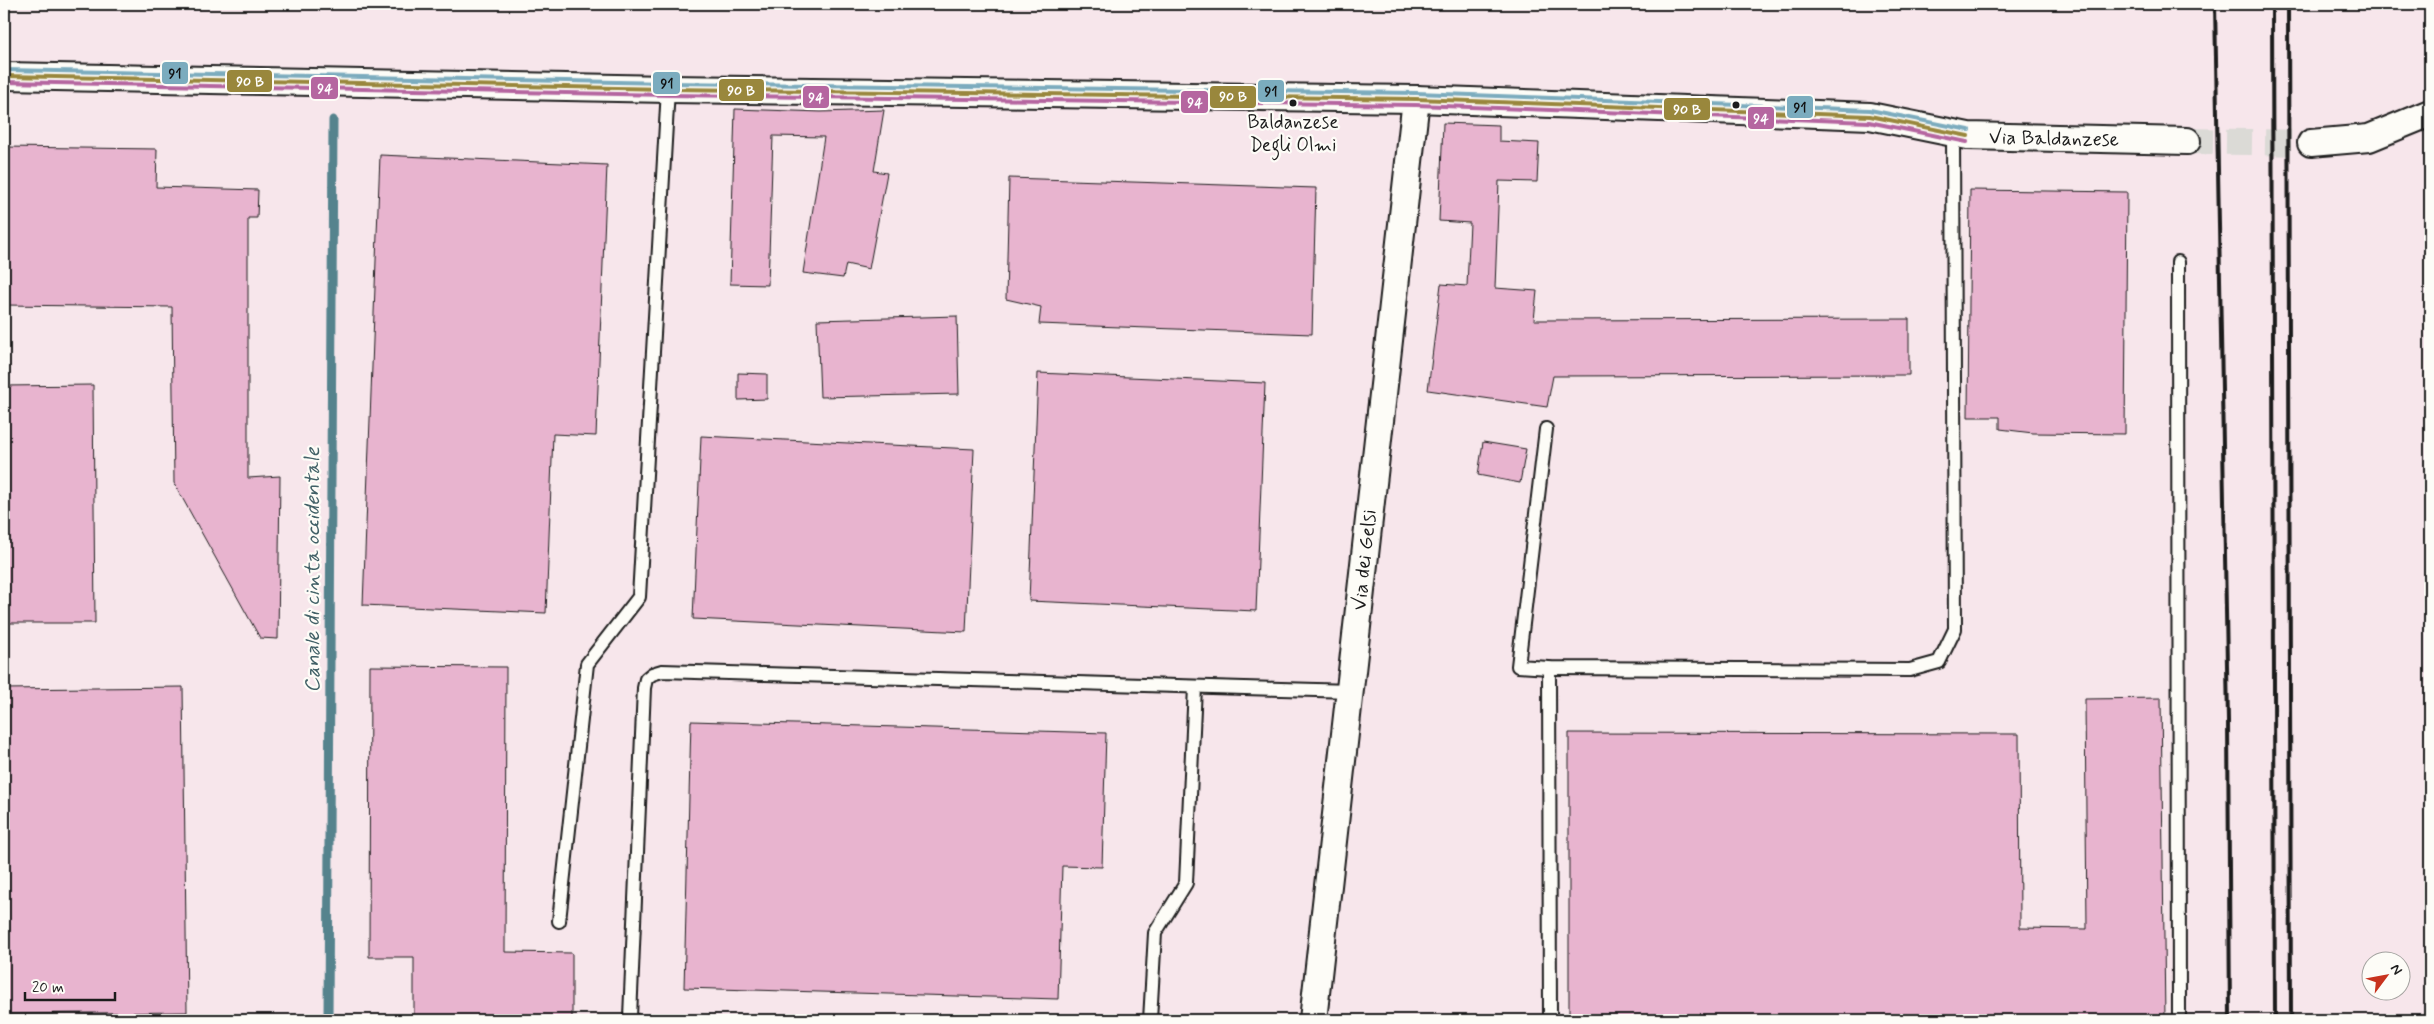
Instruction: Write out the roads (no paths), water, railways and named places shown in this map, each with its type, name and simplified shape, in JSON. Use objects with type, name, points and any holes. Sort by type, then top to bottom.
[{"type":"street","name":"Via Baldanzese","points":[[4,76],[668,90],[1416,99],[1870,116],[1968,136],[2187,141]]},
{"type":"street","name":"Via dei Gelsi","points":[[1313,1020],[1416,99]]},
{"type":"street","points":[[2311,143],[2369,138],[2430,113]]},
{"type":"lane","points":[[559,921],[587,664],[639,597],[668,90]]},
{"type":"lane","points":[[1546,429],[1518,666],[1549,668],[1910,670],[1939,662],[1955,629],[1953,133]]},
{"type":"lane","points":[[2178,262],[2179,1020]]},
{"type":"lane","points":[[1549,668],[1550,1020]]},
{"type":"lane","points":[[633,1020],[630,1017],[644,688],[646,679],[652,674],[662,671],[1351,691]]},
{"type":"lane","points":[[1150,1020],[1155,932],[1186,883],[1195,687]]},
{"type":"waterway","name":"Canale di cinta occidentale","points":[[328,1020],[333,120]]},
{"type":"tunnel","points":[[2187,141],[2311,143]]},
{"type":"railway","points":[[2215,4],[2228,721],[2230,1020]]},
{"type":"railway","points":[[2272,4],[2275,1020]]},
{"type":"railway","points":[[2288,4],[2291,1020]]},
{"type":"place","name":"Baldanzese Degli Olmi","points":[[1293,103]]}]
